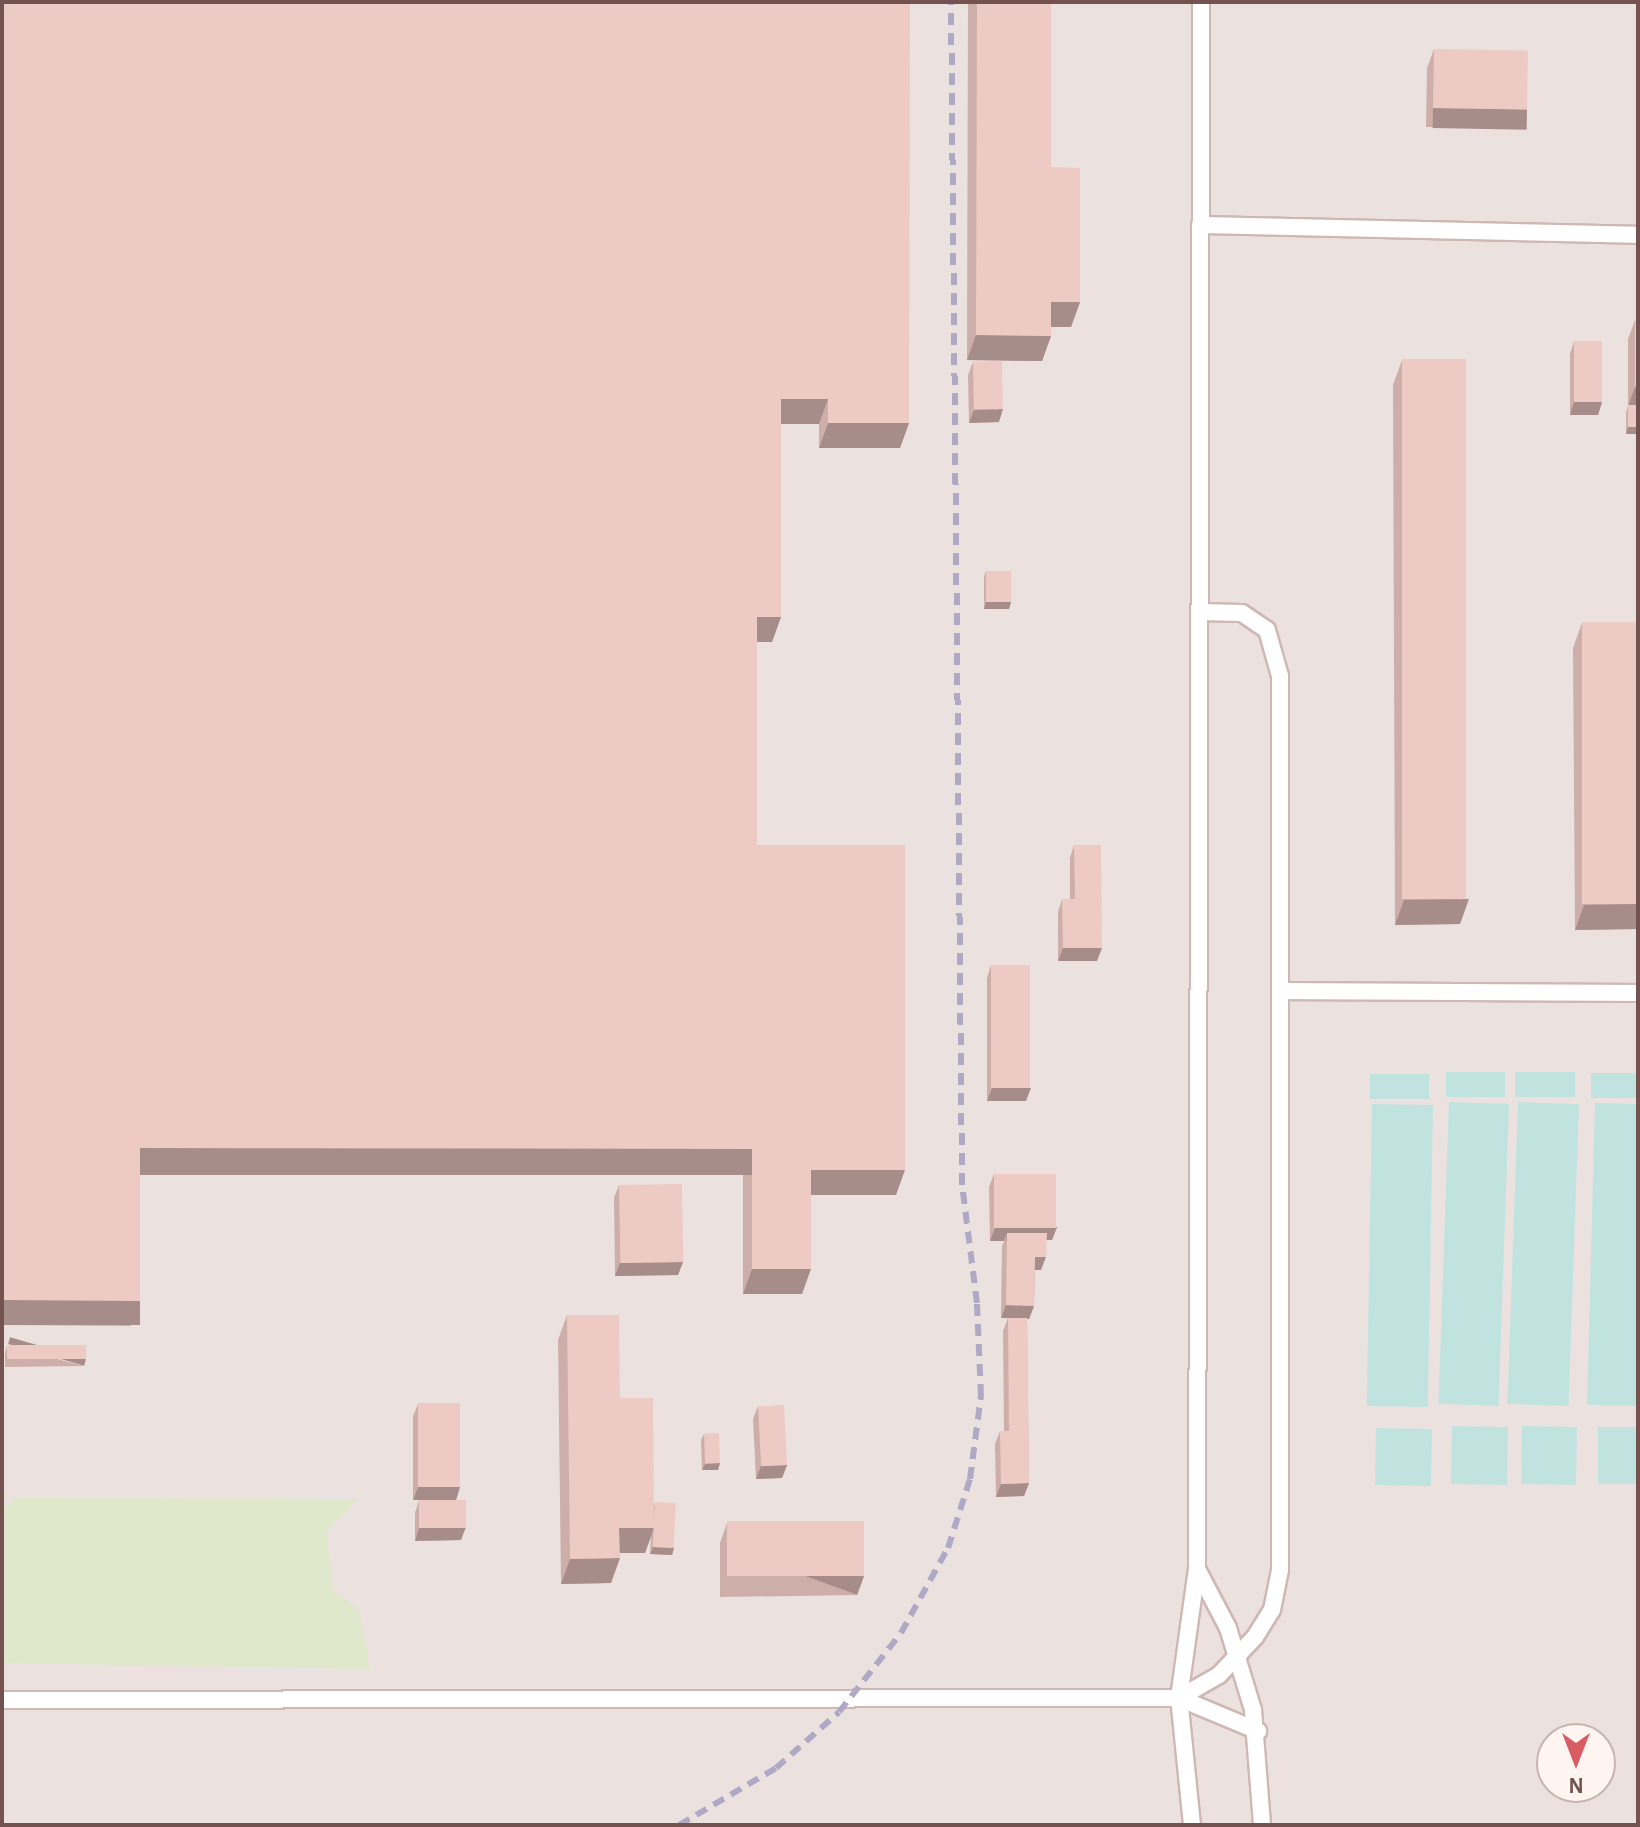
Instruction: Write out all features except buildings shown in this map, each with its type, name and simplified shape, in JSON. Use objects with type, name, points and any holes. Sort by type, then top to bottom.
[{"type":"lane","points":[[1192,1825],[1179,1698],[1197,1569],[1201,2]]},
{"type":"lane","points":[[1200,225],[1638,235]]},
{"type":"lane","points":[[1179,1698],[1237,1659],[1272,1610],[1280,1570],[1280,676],[1267,630],[1242,613],[1199,612]]},
{"type":"lane","points":[[1281,991],[1638,993]]},
{"type":"lane","points":[[1197,1569],[1228,1628],[1258,1731],[1262,1825]]},
{"type":"lane","points":[[2,1700],[1179,1698],[1258,1731]]},
{"type":"shaded area","points":[[2,2],[1638,2],[1638,1825],[2,1825]]},
{"type":"green space","points":[[17,1498],[359,1499],[326,1532],[334,1591],[359,1610],[370,1669],[2,1663],[2,1510]]},
{"type":"water","points":[[1446,1072],[1505,1072],[1505,1097],[1446,1097]]},
{"type":"water","points":[[1515,1072],[1575,1072],[1575,1097],[1515,1097]]},
{"type":"water","points":[[1591,1073],[1638,1073],[1638,1098],[1591,1098]]},
{"type":"water","points":[[1370,1074],[1429,1074],[1429,1099],[1370,1099]]},
{"type":"water","points":[[1449,1102],[1509,1104],[1498,1406],[1438,1404]]},
{"type":"water","points":[[1518,1102],[1579,1104],[1568,1406],[1507,1404]]},
{"type":"water","points":[[1595,1103],[1638,1104],[1638,1406],[1587,1405]]},
{"type":"water","points":[[1372,1104],[1433,1105],[1428,1407],[1367,1406]]},
{"type":"water","points":[[1452,1426],[1508,1427],[1507,1485],[1451,1484]]},
{"type":"water","points":[[1522,1426],[1577,1427],[1576,1485],[1521,1484]]},
{"type":"water","points":[[1598,1427],[1638,1427],[1638,1484],[1598,1484]]},
{"type":"water","points":[[1376,1428],[1432,1429],[1431,1486],[1375,1485]]},
{"type":"railway","points":[[679,1825],[776,1768],[839,1712],[901,1633],[948,1548],[970,1479],[981,1396],[977,1303],[962,1185],[951,2]]}]
